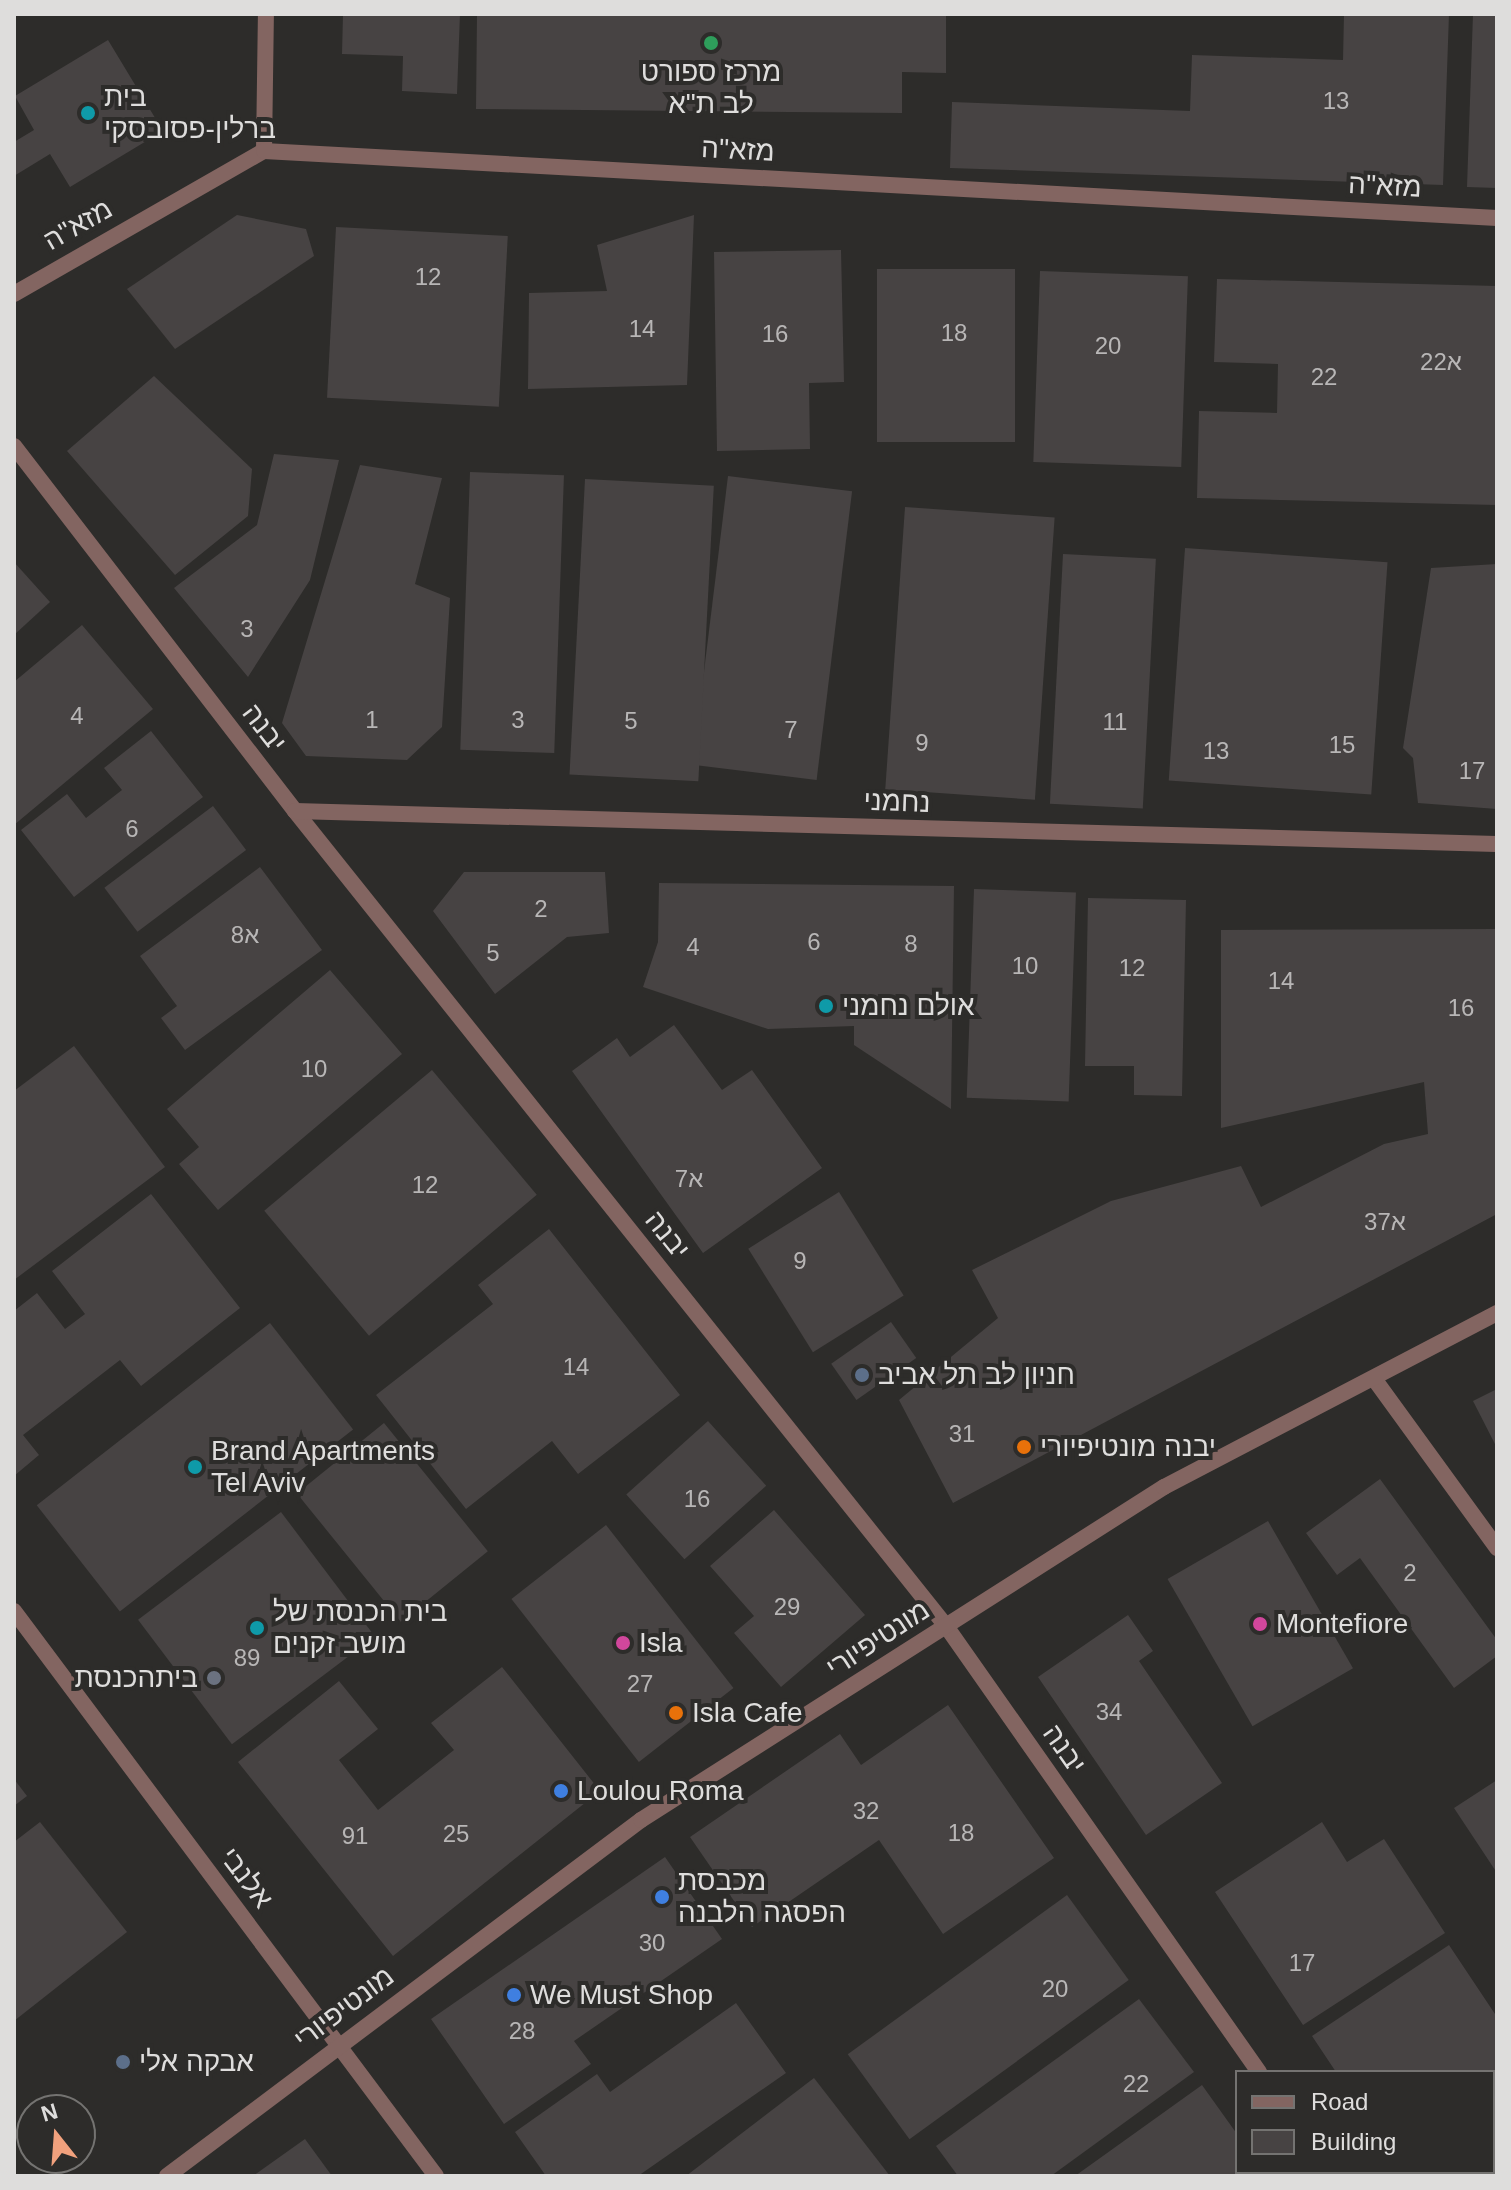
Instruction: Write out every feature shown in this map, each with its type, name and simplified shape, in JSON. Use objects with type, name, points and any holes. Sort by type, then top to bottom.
[{"type":"street","points":[[264,151],[266,14]]},
{"type":"street","name":"מזא\"ה","points":[[14,294],[264,151],[1497,218]]},
{"type":"street","name":"יבנה","points":[[14,446],[295,811],[946,1626],[1258,2070]]},
{"type":"street","name":"נחמני","points":[[295,811],[1497,844]]},
{"type":"street","name":"מונטיפיורי","points":[[167,2176],[338,2044],[641,1820],[1164,1487],[1375,1380],[1497,1313]]},
{"type":"street","points":[[1375,1380],[1497,1548]]},
{"type":"street","name":"אלנבי","points":[[14,1611],[436,2176]]},
{"type":"building","points":[[343,14],[460,14],[457,94],[402,91],[403,56],[342,54]]},
{"type":"building","name":"מרכז ספורט לב ת\"א","points":[[477,14],[946,14],[946,73],[902,72],[902,113],[476,109]]},
{"type":"building","points":[[1344,14],[1449,14],[1443,185],[950,168],[952,102],[1190,111],[1192,55],[1343,60]]},
{"type":"building","points":[[1473,14],[1497,14],[1497,188],[1467,187]]},
{"type":"building","name":"בית ברלין-פסובסקי","points":[[108,40],[163,131],[70,187],[50,154],[14,176],[14,142],[34,130],[15,96]]},
{"type":"building","points":[[237,215],[306,229],[314,256],[175,349],[127,289]]},
{"type":"building","points":[[694,215],[687,385],[528,389],[529,293],[607,291],[597,245]]},
{"type":"building","points":[[336,227],[508,236],[499,407],[327,398]]},
{"type":"building","points":[[841,250],[844,382],[809,383],[810,449],[717,451],[714,252]]},
{"type":"building","points":[[877,269],[1015,269],[1015,442],[877,442]]},
{"type":"building","points":[[1040,271],[1188,276],[1181,467],[1033,462]]},
{"type":"building","points":[[1217,279],[1497,286],[1497,505],[1197,498],[1199,411],[1277,413],[1278,364],[1214,362]]},
{"type":"building","points":[[154,376],[252,469],[248,516],[175,575],[67,451]]},
{"type":"building","points":[[274,454],[339,460],[310,580],[248,677],[174,588],[257,525]]},
{"type":"building","points":[[360,465],[442,478],[415,584],[450,598],[442,727],[407,760],[306,756],[282,723]]},
{"type":"building","points":[[470,472],[564,475],[554,753],[460,750]]},
{"type":"building","points":[[728,476],[852,491],[817,780],[693,765]]},
{"type":"building","points":[[585,479],[714,486],[698,781],[570,775]]},
{"type":"building","points":[[905,507],[1055,517],[1035,800],[885,789]]},
{"type":"building","points":[[1185,548],[1388,562],[1371,795],[1169,780]]},
{"type":"building","points":[[1063,554],[1156,559],[1143,809],[1050,804]]},
{"type":"building","points":[[14,562],[50,602],[14,635]]},
{"type":"building","points":[[1497,564],[1497,809],[1418,803],[1413,758],[1403,748],[1431,568]]},
{"type":"building","points":[[82,625],[153,709],[14,825],[14,682]]},
{"type":"building","points":[[151,731],[203,797],[74,897],[21,830],[67,794],[86,818],[122,790],[104,768]]},
{"type":"building","points":[[213,806],[246,850],[137,932],[104,888]]},
{"type":"building","points":[[260,867],[322,950],[185,1050],[161,1018],[177,1006],[140,956]]},
{"type":"building","points":[[464,872],[605,872],[609,933],[567,937],[495,994],[433,911]]},
{"type":"building","name":"אולם נחמני","points":[[659,883],[954,886],[951,1109],[854,1045],[854,1026],[768,1029],[643,987],[658,942]]},
{"type":"building","points":[[974,889],[1076,893],[1069,1101],[967,1098]]},
{"type":"building","points":[[1088,898],[1186,900],[1182,1096],[1134,1095],[1134,1066],[1085,1066]]},
{"type":"building","points":[[1497,929],[1497,1214],[953,1503],[899,1400],[998,1318],[972,1270],[1111,1201],[1241,1166],[1261,1207],[1384,1144],[1428,1134],[1424,1082],[1221,1128],[1221,930]]},
{"type":"building","points":[[330,970],[402,1054],[218,1210],[179,1164],[199,1147],[167,1109]]},
{"type":"building","points":[[674,1025],[722,1090],[752,1070],[822,1168],[703,1253],[572,1071],[617,1038],[630,1057]]},
{"type":"building","points":[[74,1046],[165,1167],[14,1280],[14,1091]]},
{"type":"building","points":[[432,1070],[537,1195],[369,1336],[264,1211]]},
{"type":"building","points":[[839,1192],[904,1295],[813,1352],[748,1249]]},
{"type":"building","points":[[151,1194],[240,1308],[141,1386],[120,1360],[23,1435],[39,1455],[14,1476],[14,1311],[37,1293],[65,1329],[85,1314],[52,1271]]},
{"type":"building","points":[[549,1229],[680,1395],[578,1474],[552,1441],[466,1509],[376,1395],[493,1304],[478,1285]]},
{"type":"building","points":[[891,1322],[916,1358],[856,1400],[831,1364]]},
{"type":"building","name":"Brand Apartments Tel Aviv","points":[[270,1323],[353,1429],[120,1612],[37,1505]]},
{"type":"building","points":[[1497,1389],[1497,1448],[1473,1401]]},
{"type":"building","points":[[708,1421],[766,1486],[684,1559],[626,1495]]},
{"type":"building","points":[[384,1423],[488,1551],[401,1622],[297,1493]]},
{"type":"building","points":[[1380,1479],[1497,1640],[1497,1656],[1454,1688],[1360,1558],[1337,1575],[1306,1533]]},
{"type":"building","points":[[774,1510],[865,1615],[781,1687],[734,1633],[754,1616],[710,1566]]},
{"type":"building","name":"בית הכנסת של מושב זקנים","points":[[281,1512],[375,1637],[232,1744],[138,1620]]},
{"type":"building","name":"Montefiore","points":[[1268,1521],[1353,1668],[1253,1726],[1168,1579]]},
{"type":"building","name":"Isla","points":[[606,1525],[733,1688],[639,1762],[511,1599]]},
{"type":"building","points":[[1128,1615],[1153,1651],[1139,1661],[1222,1783],[1146,1835],[1038,1677]]},
{"type":"building","points":[[502,1667],[600,1791],[393,1956],[238,1762],[339,1681],[378,1729],[339,1760],[378,1810],[454,1750],[431,1723]]},
{"type":"building","points":[[948,1705],[1054,1858],[943,1934],[879,1840],[752,1927],[690,1837],[840,1734],[861,1765]]},
{"type":"building","points":[[14,1779],[27,1796],[14,1806]]},
{"type":"building","points":[[1497,1780],[1497,1873],[1454,1808]]},
{"type":"building","points":[[40,1822],[127,1932],[14,2021],[14,1842]]},
{"type":"building","points":[[1322,1822],[1347,1862],[1384,1839],[1445,1933],[1303,2025],[1215,1892]]},
{"type":"building","points":[[665,1857],[722,1939],[574,2041],[591,2064],[504,2124],[431,2019]]},
{"type":"building","points":[[1067,1895],[1129,1980],[909,2139],[848,2054]]},
{"type":"building","points":[[1449,1945],[1497,2017],[1495,2075],[1495,2070],[1335,2070],[1312,2036]]},
{"type":"building","points":[[1139,1999],[1194,2072],[1051,2176],[958,2176],[936,2146]]},
{"type":"building","points":[[736,2003],[786,2073],[638,2176],[546,2176],[515,2132],[597,2074],[610,2092]]},
{"type":"building","points":[[814,2078],[890,2176],[686,2176]]},
{"type":"building","points":[[1202,2085],[1235,2131],[1235,2174],[1267,2176],[1075,2176]]},
{"type":"building","points":[[305,2139],[332,2176],[253,2176]]},
{"type":"building","points":[[1497,2148],[1497,2176],[1453,2176],[1495,2174]]},
{"type":"place","name":"מרכז ספורט לב ת\"א","points":[[711,43]]},
{"type":"place","name":"בית ברלין-פסובסקי","points":[[88,113]]},
{"type":"place","name":"אולם נחמני","points":[[826,1006]]},
{"type":"place","name":"חניון לב תל אביב","points":[[862,1375]]},
{"type":"place","name":"יבנה מונטיפיורי","points":[[1024,1447]]},
{"type":"place","name":"Brand Apartments Tel Aviv","points":[[195,1467]]},
{"type":"place","name":"Montefiore","points":[[1260,1624]]},
{"type":"place","name":"בית הכנסת של מושב זקנים","points":[[257,1628]]},
{"type":"place","name":"Isla","points":[[623,1643]]},
{"type":"place","name":"ביתהכנסת","points":[[214,1678]]},
{"type":"place","name":"Isla Cafe","points":[[676,1713]]},
{"type":"place","name":"Loulou Roma","points":[[561,1791]]},
{"type":"place","name":"מכבסת הפסגה הלבנה","points":[[662,1897]]},
{"type":"place","name":"We Must Shop","points":[[514,1995]]},
{"type":"place","name":"אבקה אלי","points":[[123,2062]]}]
